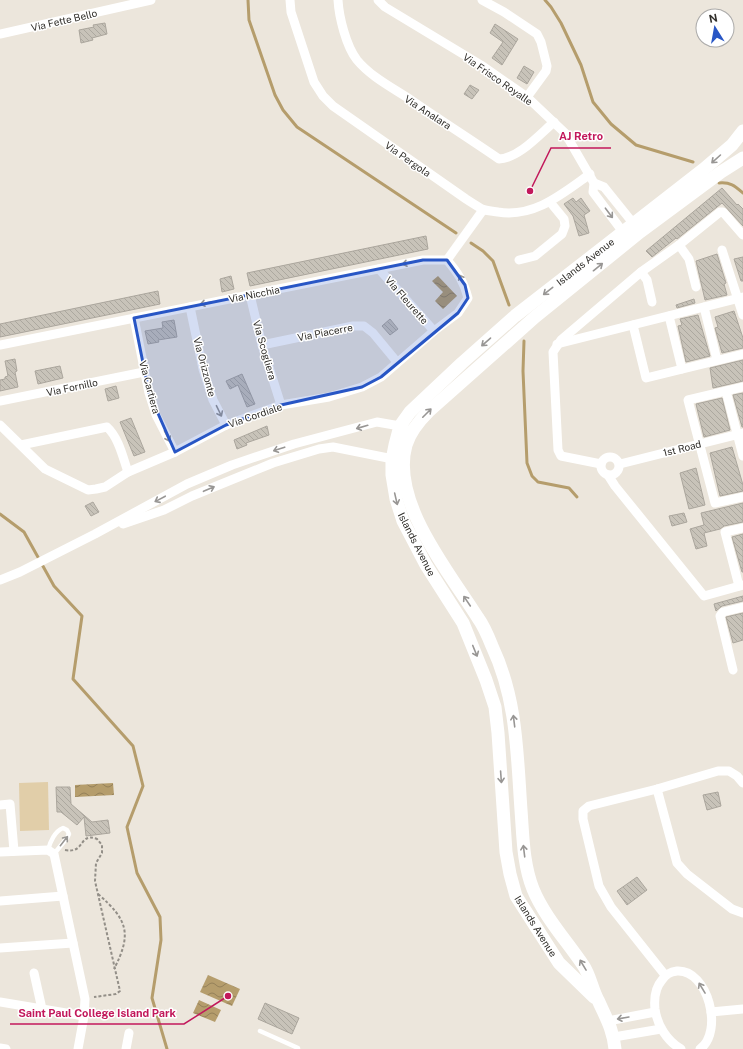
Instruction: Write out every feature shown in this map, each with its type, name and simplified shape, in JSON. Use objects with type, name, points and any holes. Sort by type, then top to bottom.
[{"type":"street","name":"Via Fette Bello","points":[[0,34],[151,0]]},
{"type":"street","name":"Via Pergola","points":[[290,0],[291,12],[314,82],[323,96],[352,119],[483,210],[504,213],[519,213],[532,210],[550,202],[590,174]]},
{"type":"street","name":"Via Analara","points":[[338,0],[346,36],[351,50],[357,60],[366,69],[500,159],[509,158],[522,150],[554,122]]},
{"type":"street","name":"Via Frisco Royalle","points":[[378,0],[385,7],[481,65],[527,97],[554,122],[565,133],[590,174],[594,183],[594,192],[627,237]]},
{"type":"street","points":[[482,0],[504,12],[537,34],[541,42],[547,66],[546,71],[527,97]]},
{"type":"street","name":"Islands Avenue","points":[[598,1001],[559,963],[516,896],[506,852],[495,707],[482,668],[463,623],[426,565],[403,521],[396,499],[392,475],[406,446],[406,429],[410,412],[515,316],[627,237],[732,145],[743,131]]},
{"type":"street","name":"Islands Avenue","points":[[637,228],[743,158]]},
{"type":"street","points":[[594,183],[604,187],[637,228]]},
{"type":"street","points":[[519,260],[535,256],[562,234],[565,226],[564,219],[550,202]]},
{"type":"street","points":[[447,260],[483,210]]},
{"type":"street","points":[[601,464],[561,456],[558,450],[553,352],[557,344],[641,272],[679,245],[722,211],[743,235]]},
{"type":"street","points":[[679,245],[689,259],[696,287]]},
{"type":"street","points":[[722,250],[741,298],[743,315]]},
{"type":"street","name":"Via Nicchia","points":[[0,344],[423,260],[447,260]]},
{"type":"street","name":"Via Cordiale","points":[[0,425],[45,469],[88,490],[96,490],[105,487],[128,472],[175,452],[226,425],[281,405],[329,397],[362,387],[381,377],[396,362],[458,313],[468,298],[465,285],[457,271],[447,260]]},
{"type":"street","name":"Via Fleurette","points":[[379,269],[434,331]]},
{"type":"street","points":[[641,272],[647,280],[652,302]]},
{"type":"street","name":"Via Scogliera","points":[[250,295],[262,345],[281,405]]},
{"type":"street","points":[[557,344],[741,298]]},
{"type":"street","name":"Via Orizzonte","points":[[190,307],[203,369],[214,400],[226,425]]},
{"type":"street","points":[[704,307],[717,360]]},
{"type":"street","points":[[669,316],[682,369]]},
{"type":"street","name":"Via Cartiera","points":[[134,318],[144,372],[156,415],[175,452]]},
{"type":"street","points":[[633,325],[646,378],[743,354]]},
{"type":"street","name":"Via Piacerre","points":[[262,345],[353,326],[364,326],[373,333],[396,362]]},
{"type":"street","name":"Via Fornillo","points":[[0,401],[144,372]]},
{"type":"street","points":[[743,387],[688,400],[715,503],[743,496]]},
{"type":"street","points":[[726,391],[740,433],[743,456]]},
{"type":"street","points":[[0,580],[20,572],[68,546],[95,534],[187,484],[266,453],[377,422],[406,429]]},
{"type":"street","points":[[21,445],[107,427],[116,438],[128,472]]},
{"type":"street","name":"1st Road","points":[[620,464],[740,433]]},
{"type":"street","points":[[331,434],[333,446]]},
{"type":"street","points":[[95,534],[164,510],[198,493],[273,463],[319,449],[333,446],[398,460]]},
{"type":"street","points":[[608,475],[613,475],[620,469],[620,464],[612,456],[605,458],[601,464],[601,469],[608,475],[615,486],[704,596],[741,585],[725,532],[743,528]]},
{"type":"street","name":"Islands Avenue","points":[[398,460],[403,474],[407,494],[415,514],[436,554],[479,620],[493,646],[505,676],[512,705],[524,853],[533,889],[544,910],[585,967],[598,1001],[608,1021],[614,1043]]},
{"type":"street","points":[[733,670],[720,616],[724,612],[743,607]]},
{"type":"street","points":[[665,975],[611,907],[599,886],[583,819],[583,812],[589,806],[657,789],[718,771],[729,771],[737,776],[743,783]]},
{"type":"street","points":[[657,789],[677,863],[687,874],[732,909],[743,913]]},
{"type":"street","points":[[0,805],[10,804],[14,851]]},
{"type":"street","points":[[0,852],[53,851],[85,999],[84,1016],[78,1049]]},
{"type":"street","points":[[0,901],[63,896]]},
{"type":"street","points":[[0,948],[73,943]]},
{"type":"street","points":[[681,1049],[672,1043],[661,1029],[655,1012],[654,1002],[658,984],[665,975],[681,971],[694,977],[705,992],[711,1012],[712,1020],[709,1037],[705,1046],[700,1049]]},
{"type":"street","points":[[34,972],[42,1009]]},
{"type":"street","points":[[0,1002],[84,1016]]},
{"type":"street","points":[[711,1012],[743,1009]]},
{"type":"street","points":[[608,1021],[655,1012]]},
{"type":"street","points":[[614,1043],[661,1029]]},
{"type":"street","points":[[126,1049],[129,1034]]},
{"type":"street","points":[[0,1048],[6,1049]]},
{"type":"lane","points":[[260,1031],[298,1049]]},
{"type":"path","points":[[53,851],[74,850],[80,847],[83,841],[89,838],[97,839],[103,849],[96,863],[95,876],[97,894],[120,991],[119,993],[85,999]]},
{"type":"path","points":[[97,894],[116,911],[123,925],[125,942],[114,969]]},
{"type":"highlighted area","points":[[423,260],[447,260],[465,285],[468,298],[458,313],[381,377],[362,387],[281,405],[226,425],[175,452],[149,393],[134,318]]},
{"type":"shaded area","points":[[48,782],[49,830],[20,831],[19,783]]},
{"type":"water","points":[[438,276],[457,296],[443,309],[435,301],[443,292],[432,281]]},
{"type":"water","points":[[113,783],[114,795],[75,797],[75,785]]},
{"type":"water","points":[[208,975],[240,989],[232,1006],[200,992]]},
{"type":"water","points":[[199,1000],[221,1010],[215,1022],[193,1013]]},
{"type":"building","points":[[105,23],[107,34],[81,43],[79,30]]},
{"type":"building","points":[[495,24],[518,39],[502,65],[492,58],[503,42],[490,33]]},
{"type":"building","points":[[524,66],[534,72],[527,84],[517,78]]},
{"type":"building","points":[[470,85],[479,90],[472,99],[464,94]]},
{"type":"building","points":[[722,188],[737,205],[738,204],[743,209],[743,226],[722,203],[652,257],[646,251]]},
{"type":"building","points":[[573,198],[576,202],[581,198],[590,211],[584,215],[589,233],[579,236],[573,216],[564,204]]},
{"type":"building","points":[[426,236],[428,249],[250,286],[247,273]]},
{"type":"building","points":[[717,254],[726,283],[724,284],[727,295],[705,300],[696,261]]},
{"type":"building","points":[[743,257],[743,281],[741,281],[734,259]]},
{"type":"building","points":[[231,276],[234,289],[222,292],[220,279]]},
{"type":"building","points":[[158,291],[160,304],[0,337],[0,324]]},
{"type":"building","points":[[694,299],[695,303],[677,308],[676,305]]},
{"type":"building","points":[[734,311],[743,338],[743,348],[722,353],[715,328],[718,327],[715,317]]},
{"type":"building","points":[[698,315],[710,356],[686,362],[678,326],[682,325],[680,319]]},
{"type":"building","points":[[390,319],[398,329],[390,335],[382,326]]},
{"type":"building","points":[[174,320],[177,337],[158,340],[159,342],[148,344],[145,331],[163,328],[162,322]]},
{"type":"building","points":[[15,359],[17,371],[15,372],[18,387],[0,391],[0,380],[5,379],[5,377],[8,376],[5,361]]},
{"type":"building","points":[[743,360],[743,381],[713,388],[710,368]]},
{"type":"building","points":[[60,366],[63,378],[38,384],[35,371]]},
{"type":"building","points":[[242,374],[255,404],[247,407],[238,385],[230,389],[226,381]]},
{"type":"building","points":[[116,386],[119,398],[108,401],[105,389]]},
{"type":"building","points":[[743,393],[743,427],[742,427],[733,395]]},
{"type":"building","points":[[722,398],[730,430],[704,437],[696,404]]},
{"type":"building","points":[[131,418],[145,452],[134,456],[120,422]]},
{"type":"building","points":[[267,426],[269,435],[246,443],[247,445],[237,449],[234,440]]},
{"type":"building","points":[[732,447],[743,485],[743,491],[720,496],[710,453]]},
{"type":"building","points":[[696,468],[705,505],[689,509],[680,473]]},
{"type":"building","points":[[93,502],[99,512],[91,516],[85,506]]},
{"type":"building","points":[[743,503],[743,522],[724,526],[720,529],[704,533],[707,546],[696,549],[690,529],[704,525],[701,513]]},
{"type":"building","points":[[684,513],[687,522],[672,526],[669,516]]},
{"type":"building","points":[[743,534],[743,572],[742,572],[732,537]]},
{"type":"building","points":[[743,596],[743,601],[722,606],[716,611],[714,604]]},
{"type":"building","points":[[743,613],[743,640],[733,643],[726,617]]},
{"type":"building","points":[[56,787],[70,787],[71,804],[92,822],[108,820],[110,833],[86,836],[84,817],[77,825],[61,812],[57,812]]},
{"type":"building","points":[[718,792],[721,806],[707,810],[703,795]]},
{"type":"building","points":[[637,877],[647,890],[627,905],[617,891]]},
{"type":"building","points":[[265,1003],[299,1018],[292,1034],[258,1019]]},
{"type":"waterway","points":[[248,0],[249,20],[275,95],[283,110],[297,127],[456,233]]},
{"type":"waterway","points":[[545,0],[561,23],[581,65],[593,102],[611,124],[636,145],[693,162]]},
{"type":"waterway","points":[[719,183],[727,183],[732,185],[743,193]]},
{"type":"waterway","points":[[471,243],[483,251],[493,261],[509,305]]},
{"type":"waterway","points":[[524,341],[523,371],[527,463],[532,476],[538,482],[569,488],[577,497]]},
{"type":"waterway","points":[[0,514],[24,532],[54,586],[82,616],[73,679],[133,746],[143,786],[127,827],[137,873],[160,917],[161,940],[152,998],[167,1049]]},
{"type":"place","name":"AJ Retro","points":[[530,191]]},
{"type":"place","name":"Saint Paul College Island Park","points":[[228,996]]}]
